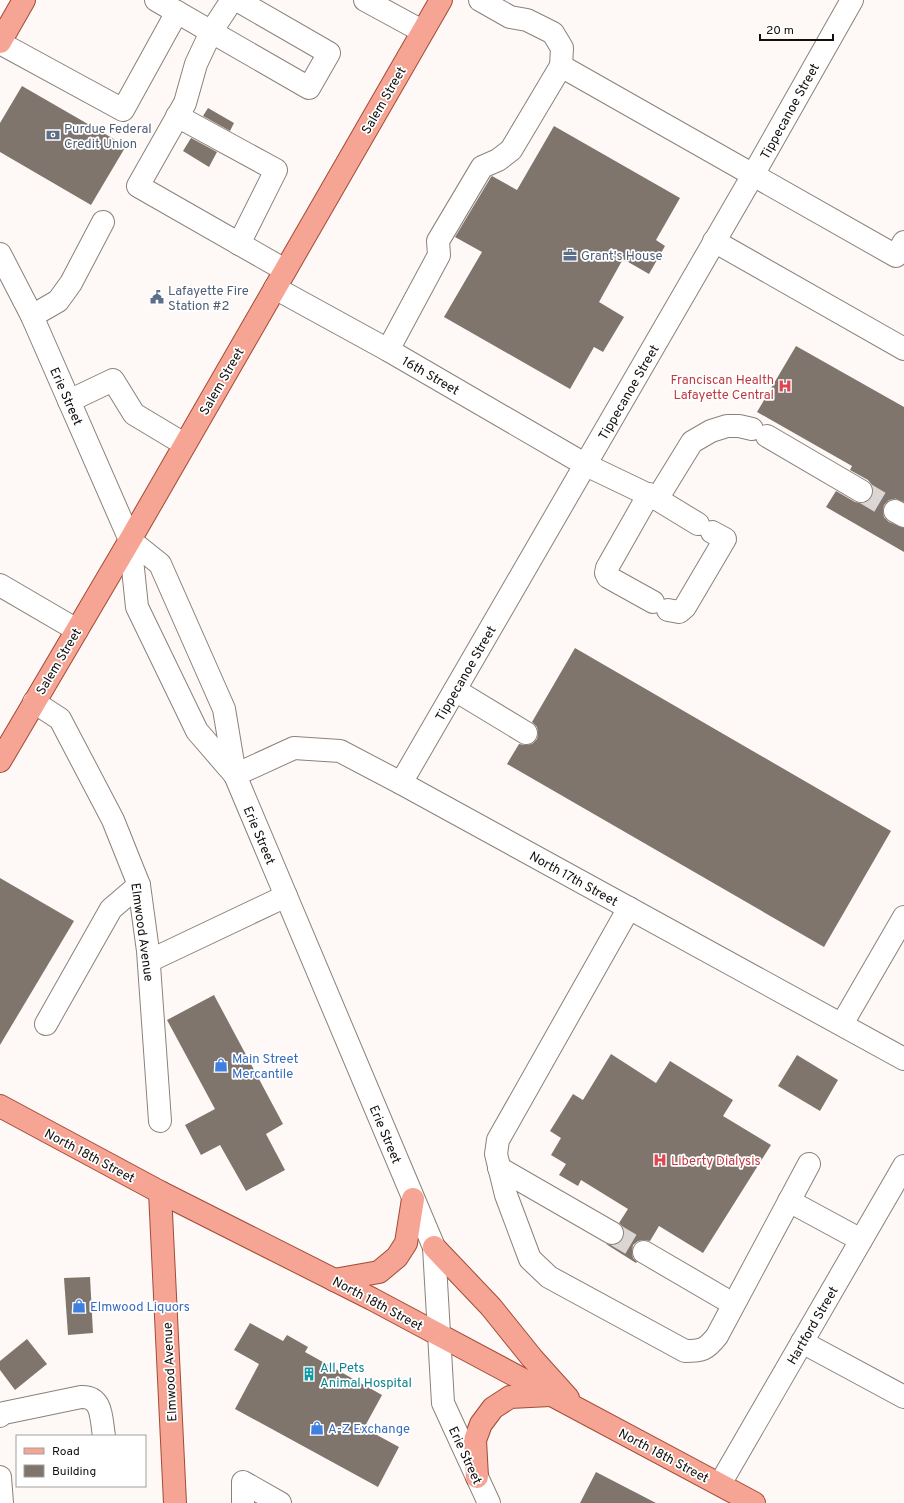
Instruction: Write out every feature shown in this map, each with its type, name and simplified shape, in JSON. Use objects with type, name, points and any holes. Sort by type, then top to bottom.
[{"type":"main road","points":[[0,43],[24,0]]},
{"type":"main road","name":"Salem Street","points":[[0,761],[78,630],[422,31],[442,0]]},
{"type":"main road","name":"North 18th Street","points":[[0,1106],[160,1192],[334,1280],[754,1503]]},
{"type":"main road","name":"Elmwood Avenue","points":[[160,1192],[174,1503]]},
{"type":"main road","points":[[334,1280],[378,1272],[397,1257],[406,1243],[413,1199]]},
{"type":"main road","points":[[434,1247],[491,1307],[532,1358],[580,1411]]},
{"type":"main road","points":[[477,1477],[475,1440],[481,1424],[493,1408],[510,1397],[550,1395]]},
{"type":"street","points":[[156,0],[309,88],[329,53],[237,0]]},
{"type":"street","points":[[232,0],[211,32],[196,64],[185,103],[177,116],[276,170],[238,244]]},
{"type":"street","points":[[365,0],[422,31]]},
{"type":"street","points":[[388,350],[439,255],[438,241],[482,167],[498,160],[511,150],[561,66],[562,48],[553,33],[527,20],[510,17],[480,0]]},
{"type":"street","name":"Tippecanoe Street","points":[[401,783],[586,465],[852,0]]},
{"type":"street","points":[[0,43],[123,110],[177,12]]},
{"type":"street","points":[[561,66],[896,256],[904,242]]},
{"type":"street","name":"16th Street","points":[[177,116],[138,186],[238,244],[280,279],[388,350],[586,465],[653,497],[725,539],[685,607],[679,612],[660,606],[608,577],[606,573],[607,568],[653,497]]},
{"type":"street","points":[[32,316],[58,301],[71,283],[103,222]]},
{"type":"street","points":[[714,241],[904,349]]},
{"type":"street","name":"Erie Street","points":[[0,254],[32,316],[130,540],[136,607],[197,731],[235,775]]},
{"type":"street","points":[[69,401],[113,380],[134,414],[184,444]]},
{"type":"street","points":[[653,497],[692,442],[711,431],[727,426],[739,426],[760,432],[861,491]]},
{"type":"street","name":"Erie Street","points":[[130,540],[160,564],[224,709],[235,775],[434,1247],[443,1403],[489,1503]]},
{"type":"street","points":[[0,585],[78,630]]},
{"type":"street","points":[[455,690],[526,732]]},
{"type":"street","name":"Elmwood Avenue","points":[[34,702],[60,719],[113,820],[139,885],[149,961],[160,1121]]},
{"type":"street","name":"North 17th Street","points":[[235,775],[294,748],[340,752],[401,783],[904,1059]]},
{"type":"street","points":[[46,1024],[111,910],[139,885]]},
{"type":"street","points":[[149,961],[286,896]]},
{"type":"street","points":[[629,908],[498,1140],[496,1154],[506,1195],[530,1259],[548,1277],[685,1351],[699,1351],[710,1345],[716,1336],[809,1164]]},
{"type":"street","points":[[842,1024],[904,917]]},
{"type":"street","name":"Hartford Street","points":[[720,1484],[904,1166]]},
{"type":"street","points":[[499,1168],[612,1233]]},
{"type":"street","points":[[789,1201],[861,1240]]},
{"type":"street","points":[[644,1252],[733,1304]]},
{"type":"street","points":[[802,1342],[904,1397]]},
{"type":"street","points":[[0,1416],[4,1413],[81,1397],[89,1397],[95,1400],[99,1408],[104,1435]]},
{"type":"street","points":[[243,1503],[243,1482],[280,1503]]},
{"type":"building","name":"Purdue Federal Credit Union","points":[[22,86],[126,146],[91,205],[0,152],[0,123]]},
{"type":"building","points":[[208,108],[234,123],[230,131],[203,116]]},
{"type":"building","name":"Grant's House","points":[[554,126],[680,198],[656,240],[665,246],[649,274],[623,259],[599,302],[624,317],[603,352],[594,347],[570,389],[444,317],[482,252],[455,237],[492,176],[517,190]]},
{"type":"building","points":[[191,138],[217,152],[209,167],[183,151]]},
{"type":"building","points":[[796,346],[904,407],[904,502],[895,499],[889,500],[884,505],[883,511],[884,517],[889,522],[904,528],[904,552],[826,507],[836,491],[855,502],[868,502],[872,498],[873,491],[872,485],[868,480],[850,470],[852,466],[757,412]]},
{"type":"building","points":[[575,648],[891,831],[824,947],[507,764],[519,744],[532,744],[537,739],[537,727],[532,722]]},
{"type":"building","points":[[0,878],[74,921],[0,1045]]},
{"type":"building","name":"Main Street Mercantile","points":[[214,995],[283,1124],[266,1134],[285,1170],[246,1191],[220,1145],[201,1155],[185,1125],[215,1109],[167,1020]]},
{"type":"building","name":"Liberty Dialysis","points":[[611,1054],[656,1083],[670,1061],[733,1100],[723,1116],[771,1145],[703,1253],[659,1226],[650,1241],[638,1241],[633,1245],[633,1258],[637,1262],[636,1263],[606,1244],[618,1244],[623,1240],[623,1227],[619,1223],[628,1209],[581,1180],[578,1186],[559,1175],[566,1164],[551,1155],[561,1138],[550,1131],[573,1094],[583,1100]]},
{"type":"building","points":[[797,1055],[838,1080],[820,1111],[778,1086]]},
{"type":"building","name":"Elmwood Liquors","points":[[90,1277],[93,1333],[68,1335],[64,1278]]},
{"type":"building","points":[[250,1323],[283,1341],[287,1335],[308,1347],[305,1352],[382,1395],[364,1428],[399,1447],[378,1487],[235,1409],[259,1364],[234,1350]]},
{"type":"building","points":[[27,1339],[47,1364],[15,1390],[0,1370],[0,1361]]},
{"type":"building","points":[[596,1472],[656,1503],[580,1503]]},
{"type":"tunnel","points":[[861,491],[895,511]]},
{"type":"tunnel","points":[[612,1233],[644,1252]]},
{"type":"place","name":"Purdue Federal Credit Union","points":[[53,135]]},
{"type":"place","name":"Grant's House","points":[[570,255]]},
{"type":"place","name":"Lafayette Fire Station #2","points":[[157,297]]},
{"type":"place","name":"Franciscan Health Lafayette Central","points":[[785,386]]},
{"type":"place","name":"Main Street Mercantile","points":[[221,1065]]},
{"type":"place","name":"Liberty Dialysis","points":[[660,1160]]},
{"type":"place","name":"Elmwood Liquors","points":[[79,1306]]},
{"type":"place","name":"All Pets Animal Hospital","points":[[309,1374]]},
{"type":"place","name":"A-Z Exchange","points":[[317,1428]]}]
